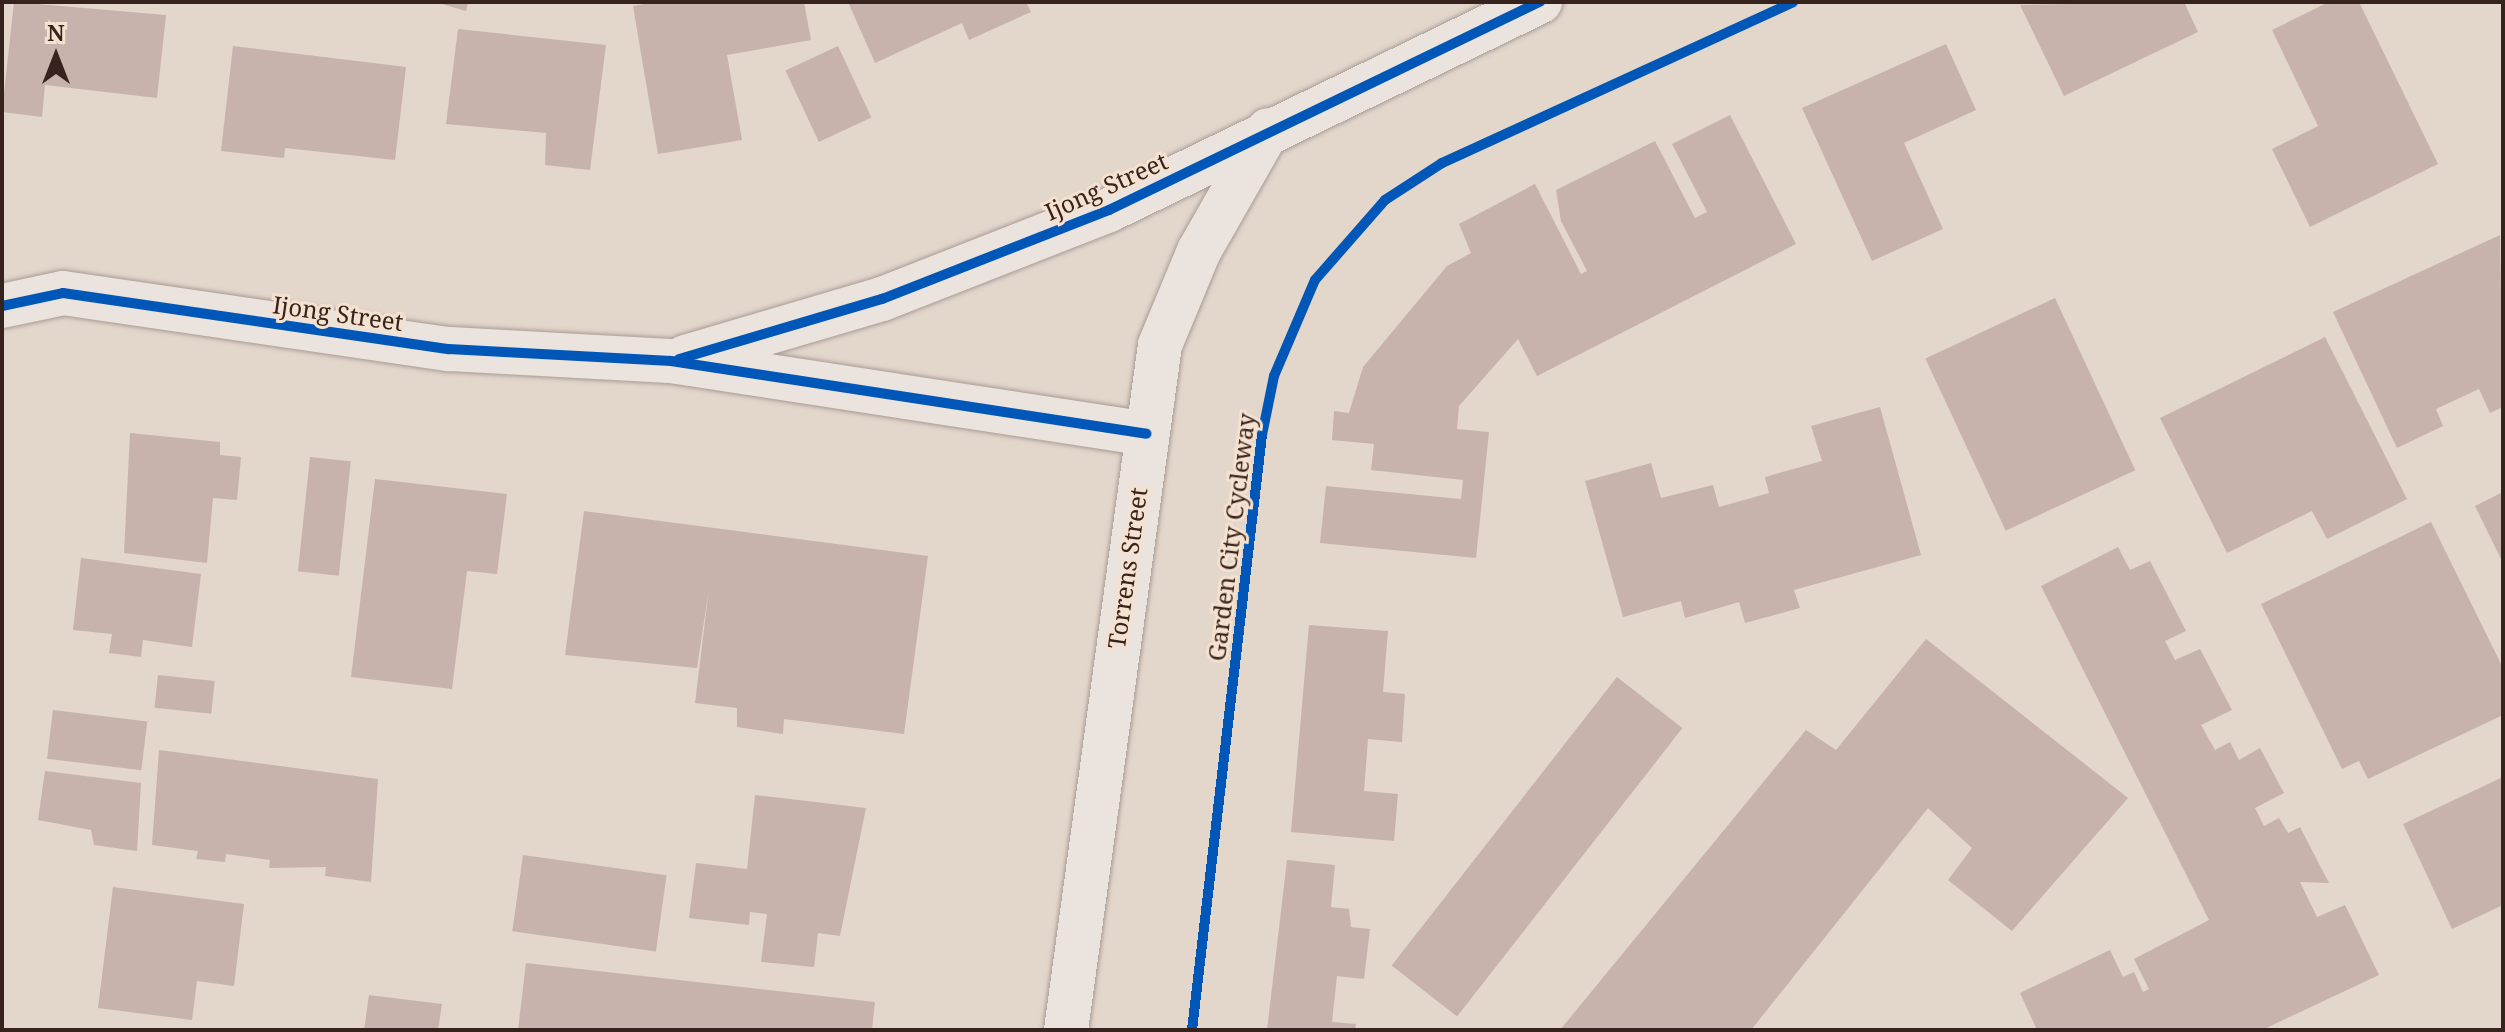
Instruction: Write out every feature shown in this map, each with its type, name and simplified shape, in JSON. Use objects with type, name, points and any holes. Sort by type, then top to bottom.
[{"type":"street","name":"Ijong Street","points":[[671,361],[882,299],[1109,210],[1268,130],[1540,2]]},
{"type":"street","name":"Torrens Street","points":[[1066,1030],[1146,434],[1166,331],[1199,251],[1268,130]]},
{"type":"street","name":"Ijong Street","points":[[2,306],[63,293],[449,349],[671,361],[1146,434]]},
{"type":"building","points":[[14,2],[166,15],[157,98],[45,85],[42,117],[2,112]]},
{"type":"building","points":[[435,2],[468,2],[466,11]]},
{"type":"building","points":[[656,2],[804,2],[811,40],[727,55],[742,140],[658,154],[633,6]]},
{"type":"building","points":[[848,2],[1026,2],[1031,12],[969,40],[962,23],[875,63]]},
{"type":"building","points":[[2184,2],[2198,32],[2064,96],[2020,5]]},
{"type":"building","points":[[2329,2],[2359,2],[2438,164],[2310,227],[2272,149],[2318,126],[2272,30]]},
{"type":"building","points":[[458,29],[606,45],[590,170],[545,165],[546,133],[446,124]]},
{"type":"building","points":[[1946,44],[1976,110],[1904,143],[1943,229],[1872,261],[1802,108]]},
{"type":"building","points":[[233,46],[406,67],[395,160],[285,148],[284,158],[221,151]]},
{"type":"building","points":[[838,46],[871,118],[819,142],[785,71]]},
{"type":"building","points":[[1730,115],[1796,244],[1537,376],[1518,339],[1459,406],[1457,429],[1489,432],[1476,558],[1320,543],[1326,486],[1461,499],[1463,480],[1371,470],[1374,444],[1332,440],[1334,411],[1349,413],[1363,367],[1447,266],[1471,253],[1459,224],[1535,184],[1581,274],[1587,271],[1561,221],[1556,190],[1655,141],[1695,218],[1707,212],[1672,144]]},
{"type":"building","points":[[2500,235],[2503,407],[2490,413],[2479,389],[2436,409],[2443,426],[2397,448],[2333,312]]},
{"type":"building","points":[[2055,298],[2135,470],[2006,531],[1925,358]]},
{"type":"building","points":[[2325,337],[2407,499],[2327,539],[2312,511],[2227,553],[2160,418]]},
{"type":"building","points":[[1880,407],[1921,555],[1794,590],[1800,608],[1745,623],[1739,602],[1685,618],[1681,601],[1623,617],[1585,481],[1651,463],[1661,498],[1713,485],[1719,507],[1769,493],[1765,477],[1822,461],[1811,426]]},
{"type":"building","points":[[130,433],[220,442],[220,455],[241,457],[237,500],[213,498],[207,563],[124,553]]},
{"type":"building","points":[[310,457],[351,461],[339,576],[298,571]]},
{"type":"building","points":[[375,479],[507,494],[497,574],[467,571],[452,689],[351,677]]},
{"type":"building","points":[[2503,492],[2503,563],[2475,506]]},
{"type":"building","points":[[584,511],[928,556],[904,734],[784,719],[783,734],[737,727],[737,708],[695,703],[709,588],[697,668],[565,655]]},
{"type":"building","points":[[2431,522],[2503,668],[2503,715],[2368,779],[2359,761],[2342,769],[2261,604]]},
{"type":"building","points":[[2118,547],[2130,570],[2150,561],[2186,631],[2165,641],[2175,660],[2200,649],[2232,710],[2201,725],[2215,750],[2230,742],[2239,760],[2260,748],[2284,793],[2255,808],[2264,826],[2279,818],[2288,833],[2300,827],[2329,883],[2300,882],[2317,917],[2345,905],[2379,975],[2262,1030],[2037,1030],[2020,993],[2110,950],[2123,977],[2134,972],[2143,992],[2149,989],[2134,959],[2209,920],[2041,586]]},
{"type":"building","points":[[81,558],[201,574],[192,647],[143,640],[141,657],[109,653],[112,634],[73,630]]},
{"type":"building","points":[[1309,625],[1388,631],[1383,692],[1405,694],[1402,742],[1368,739],[1364,791],[1398,794],[1394,841],[1291,832]]},
{"type":"building","points":[[1926,639],[2128,798],[2012,931],[1948,880],[1972,848],[1928,808],[1751,1030],[1560,1030],[1806,730],[1836,750]]},
{"type":"building","points":[[158,675],[215,681],[211,714],[155,708]]},
{"type":"building","points":[[1617,677],[1682,728],[1457,1017],[1392,965]]},
{"type":"building","points":[[53,710],[147,722],[141,770],[47,759]]},
{"type":"building","points":[[159,750],[378,779],[371,882],[325,876],[326,867],[269,868],[270,860],[226,854],[225,862],[196,859],[198,851],[152,845]]},
{"type":"building","points":[[45,771],[141,783],[137,851],[94,845],[91,830],[38,820]]},
{"type":"building","points":[[2503,777],[2503,905],[2452,929],[2403,824]]},
{"type":"building","points":[[755,795],[866,808],[840,936],[818,933],[814,967],[761,962],[767,914],[750,912],[749,925],[689,918],[696,863],[747,869]]},
{"type":"building","points":[[523,855],[667,875],[656,951],[512,931]]},
{"type":"building","points":[[1287,860],[1335,865],[1331,907],[1349,909],[1351,927],[1370,929],[1364,979],[1337,976],[1332,1022],[1356,1024],[1355,1030],[1267,1030]]},
{"type":"building","points":[[113,887],[244,904],[234,986],[197,981],[192,1020],[98,1008]]},
{"type":"building","points":[[526,963],[875,1002],[872,1030],[518,1030]]},
{"type":"building","points":[[369,995],[442,1004],[438,1030],[364,1030]]},
{"type":"cycle path","points":[[679,359],[882,299],[1109,210],[1540,2]]},
{"type":"cycle path","name":"Garden City Cycleway","points":[[1192,1030],[1262,435],[1274,376],[1315,280],[1385,200],[1442,163],[1793,2]]},
{"type":"cycle path","points":[[2,306],[63,293],[449,349],[671,361],[1146,434]]}]
